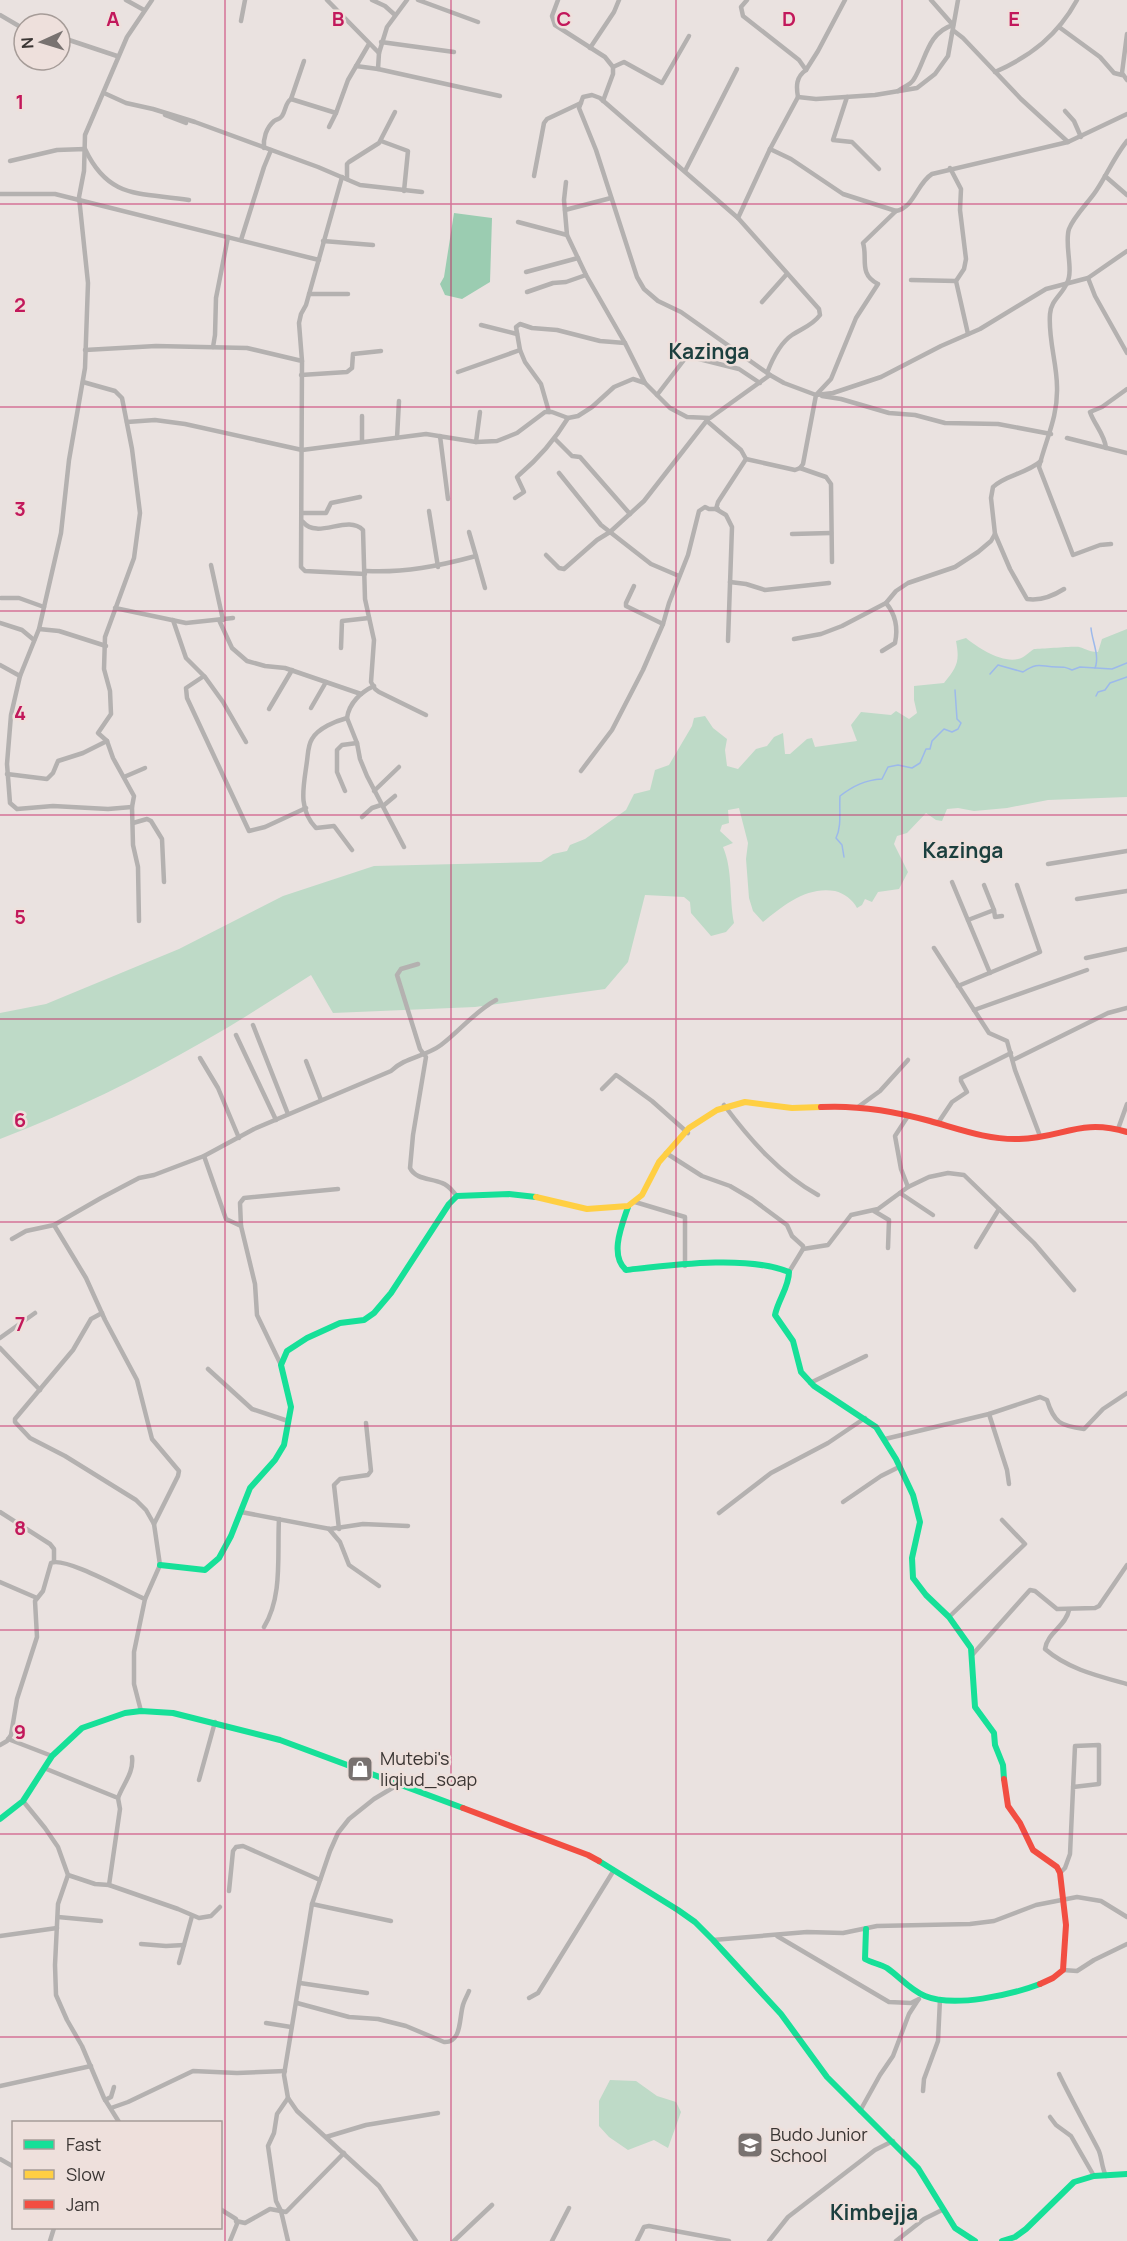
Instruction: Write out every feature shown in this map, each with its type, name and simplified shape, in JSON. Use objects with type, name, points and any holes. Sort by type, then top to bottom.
[{"type":"street","points":[[126,0],[144,10]]},
{"type":"street","points":[[132,807],[108,809],[53,806],[17,809],[10,805],[7,774],[10,715],[20,676],[39,629],[62,533],[69,460],[83,382],[88,283],[79,202],[84,171],[85,135],[104,93],[117,56],[152,0]]},
{"type":"street","points":[[241,21],[245,0]]},
{"type":"street","points":[[327,0],[379,53]]},
{"type":"street","points":[[372,0],[385,6],[394,15]]},
{"type":"street","points":[[378,69],[381,42],[394,15],[407,0]]},
{"type":"street","points":[[418,0],[478,22]]},
{"type":"street","points":[[558,0],[552,16],[555,25],[608,60],[613,67],[613,74],[603,101]]},
{"type":"street","points":[[590,48],[614,12],[619,0]]},
{"type":"street","points":[[747,0],[741,7],[743,16],[799,60],[806,70]]},
{"type":"street","points":[[738,218],[770,149],[798,98],[796,87],[800,74],[806,70],[819,51],[845,0]]},
{"type":"street","points":[[931,0],[953,25]]},
{"type":"street","points":[[798,98],[847,97],[917,88],[935,74],[948,56],[957,0]]},
{"type":"street","points":[[995,72],[1041,46],[1059,27],[1077,0]]},
{"type":"street","points":[[898,91],[915,79],[927,48],[939,32],[953,25]]},
{"type":"street","points":[[1059,27],[1100,57],[1114,73],[1122,75],[1127,80]]},
{"type":"street","points":[[952,33],[954,31],[963,38],[1068,142]]},
{"type":"street","points":[[1122,75],[1127,34]]},
{"type":"street","points":[[613,67],[624,62],[662,83],[689,36]]},
{"type":"street","points":[[72,41],[117,56]]},
{"type":"street","points":[[381,42],[454,52]]},
{"type":"street","points":[[329,127],[341,95],[369,44]]},
{"type":"street","points":[[264,148],[263,141],[267,131],[272,123],[281,118],[287,101],[291,99],[304,61]]},
{"type":"street","points":[[356,66],[500,96]]},
{"type":"street","points":[[685,171],[737,69]]},
{"type":"street","points":[[104,93],[113,101],[156,112],[186,123]]},
{"type":"street","points":[[104,93],[126,103],[175,115],[366,186],[422,192]]},
{"type":"street","points":[[546,555],[559,568],[564,569],[597,540],[610,532],[644,501],[709,419],[760,383],[769,374],[776,354],[790,336],[806,328],[820,315],[819,309],[786,275],[738,218],[603,101],[592,95],[587,96],[581,99],[579,108],[596,150],[637,277],[644,289],[658,302],[681,312],[769,374],[784,383],[816,395],[841,399],[889,413],[945,423],[998,424],[1051,434]]},
{"type":"street","points":[[847,97],[833,140],[852,142],[879,169]]},
{"type":"street","points":[[291,99],[336,113]]},
{"type":"street","points":[[534,176],[544,123],[547,119],[581,103]]},
{"type":"street","points":[[1065,111],[1074,122],[1081,137]]},
{"type":"street","points":[[395,112],[381,141],[347,164],[299,323],[302,361],[301,567],[305,571],[391,572],[438,567],[476,556]]},
{"type":"street","points":[[800,468],[807,448],[816,395],[831,379],[856,318],[878,284],[872,281],[863,262],[865,250],[863,242],[867,241],[896,211],[909,203],[926,177],[950,168],[1068,142],[1127,114]]},
{"type":"street","points":[[381,141],[408,151],[404,191]]},
{"type":"street","points":[[1111,544],[1100,545],[1073,555],[1039,467],[1041,454],[1051,434],[1056,406],[1057,386],[1050,341],[1050,308],[1053,300],[1068,282],[1069,229],[1127,141]]},
{"type":"street","points":[[10,161],[57,150],[85,149]]},
{"type":"street","points":[[85,149],[95,168],[117,188],[189,200]]},
{"type":"street","points":[[770,149],[791,159],[843,194],[896,211]]},
{"type":"street","points":[[241,240],[271,150]]},
{"type":"street","points":[[84,171],[95,168]]},
{"type":"street","points":[[950,168],[961,189],[960,210],[966,259],[964,269],[956,280],[968,334]]},
{"type":"street","points":[[1105,176],[1127,195]]},
{"type":"street","points":[[566,182],[567,235],[586,275],[645,383],[670,408],[687,417],[709,419],[741,450],[747,459],[790,469],[800,468],[818,473],[830,480],[832,488],[832,562]]},
{"type":"street","points":[[0,194],[55,194],[79,202],[319,260]]},
{"type":"street","points":[[565,210],[611,198]]},
{"type":"street","points":[[518,222],[567,235]]},
{"type":"street","points":[[213,347],[216,298],[228,237]]},
{"type":"street","points":[[323,241],[373,245]]},
{"type":"street","points":[[816,395],[833,393],[880,377],[941,345],[998,319],[1046,289],[1088,278],[1127,251]]},
{"type":"street","points":[[526,272],[578,258]]},
{"type":"street","points":[[527,291],[586,275]]},
{"type":"street","points":[[762,302],[786,275]]},
{"type":"street","points":[[1088,278],[1095,296],[1127,353]]},
{"type":"street","points":[[911,280],[956,280]]},
{"type":"street","points":[[309,294],[348,294]]},
{"type":"street","points":[[549,412],[541,384],[525,362],[520,350],[516,327],[520,324],[532,328],[557,330],[600,341],[625,343]]},
{"type":"street","points":[[481,325],[517,334]]},
{"type":"street","points":[[85,350],[156,346],[247,348],[302,361]]},
{"type":"street","points":[[458,372],[520,350]]},
{"type":"street","points":[[301,375],[347,372],[352,368],[353,354],[381,351]]},
{"type":"street","points":[[657,395],[687,357],[739,369],[760,383]]},
{"type":"street","points":[[128,422],[170,422],[302,450],[426,434],[476,442],[497,441],[510,437],[540,415],[549,412],[567,418],[578,416],[614,387],[628,380],[636,379],[645,383]]},
{"type":"street","points":[[83,382],[119,393],[128,422],[140,513],[135,558],[105,637],[104,669],[110,691],[111,714],[98,733],[107,741],[113,758],[134,796],[133,845],[138,867],[139,921]]},
{"type":"street","points":[[1106,448],[1090,412],[1127,389]]},
{"type":"street","points":[[397,438],[399,401]]},
{"type":"street","points":[[476,442],[480,412]]},
{"type":"street","points":[[362,416],[362,441]]},
{"type":"street","points":[[514,498],[524,492],[517,477],[555,440],[567,418]]},
{"type":"street","points":[[440,436],[448,499]]},
{"type":"street","points":[[1067,438],[1127,453]]},
{"type":"street","points":[[555,440],[572,456],[580,458],[630,514]]},
{"type":"street","points":[[728,641],[732,527],[729,519],[716,509],[718,509],[718,502],[747,459]]},
{"type":"street","points":[[1041,461],[1027,472],[1002,481],[993,487],[991,498],[995,534],[1010,569],[1027,599],[1041,598],[1064,589]]},
{"type":"street","points":[[559,473],[601,525],[658,567],[679,576]]},
{"type":"street","points":[[303,513],[326,513],[331,502],[360,497]]},
{"type":"street","points":[[581,771],[612,730],[643,670],[663,624],[688,555],[699,511],[705,507],[718,509]]},
{"type":"street","points":[[429,511],[438,567]]},
{"type":"street","points":[[303,522],[308,527],[317,529],[350,524],[361,528],[365,599],[374,640],[371,682],[379,692],[426,715]]},
{"type":"street","points":[[469,532],[485,588]]},
{"type":"street","points":[[792,534],[831,533]]},
{"type":"street","points":[[794,639],[831,630],[886,603],[896,591],[908,583],[961,563],[988,544],[995,534]]},
{"type":"street","points":[[211,565],[221,620],[232,648],[247,662],[292,670],[361,693]]},
{"type":"street","points":[[730,582],[765,590],[829,583]]},
{"type":"street","points":[[634,586],[626,606],[663,624]]},
{"type":"street","points":[[1,598],[19,598],[44,607]]},
{"type":"street","points":[[882,651],[895,643],[896,636],[895,618],[886,603]]},
{"type":"street","points":[[115,608],[193,623],[233,618]]},
{"type":"street","points":[[341,648],[342,621],[369,618]]},
{"type":"street","points":[[173,620],[186,658],[205,677],[223,702],[246,742]]},
{"type":"street","points":[[0,623],[22,630],[34,640]]},
{"type":"street","points":[[39,629],[59,631],[106,646]]},
{"type":"street","points":[[0,665],[20,676]]},
{"type":"street","points":[[269,709],[292,670]]},
{"type":"street","points":[[205,677],[186,688],[187,696],[249,831],[265,827],[306,808]]},
{"type":"street","points":[[311,708],[326,682]]},
{"type":"street","points":[[374,686],[361,693],[348,711],[347,718],[357,742],[360,759],[374,791],[404,847]]},
{"type":"street","points":[[347,718],[322,729],[311,739],[302,790],[306,808],[315,828],[334,826],[352,850]]},
{"type":"street","points":[[7,774],[47,779],[58,761],[83,753],[107,741]]},
{"type":"street","points":[[345,791],[337,772],[337,750],[342,746],[357,742]]},
{"type":"street","points":[[374,791],[399,767]]},
{"type":"street","points":[[124,777],[145,768]]},
{"type":"street","points":[[0,788],[7,786]]},
{"type":"street","points":[[362,817],[372,808],[382,805],[395,796]]},
{"type":"street","points":[[133,823],[152,820],[162,840],[164,882]]},
{"type":"street","points":[[1048,864],[1127,851]]},
{"type":"street","points":[[952,882],[990,973]]},
{"type":"street","points":[[968,920],[997,915],[984,885]]},
{"type":"street","points":[[958,986],[1040,952],[1017,885]]},
{"type":"street","points":[[1077,899],[1127,891]]},
{"type":"street","points":[[934,948],[989,1033],[1007,1041],[1040,1136]]},
{"type":"street","points":[[1086,958],[1127,949]]},
{"type":"street","points":[[418,964],[400,969],[397,975],[420,1049],[425,1054],[425,1071],[413,1136],[410,1168],[416,1175],[442,1183],[457,1196],[528,1195],[588,1210],[628,1207],[635,1202],[666,1153],[678,1139],[688,1133],[689,1128],[724,1105],[744,1102],[795,1108],[858,1107],[908,1116],[987,1137],[1006,1139],[1040,1136],[1095,1125],[1127,1132]]},
{"type":"street","points":[[974,1010],[1087,970]]},
{"type":"street","points":[[12,1239],[26,1231],[54,1225],[139,1178],[154,1175],[204,1156],[288,1114],[391,1071],[402,1062],[439,1046],[478,1010],[496,1000]]},
{"type":"street","points":[[1013,1060],[1108,1013],[1127,1008]]},
{"type":"street","points":[[253,1025],[288,1114]]},
{"type":"street","points":[[236,1035],[276,1120]]},
{"type":"street","points":[[938,1123],[952,1102],[966,1092],[961,1078],[1011,1053]]},
{"type":"street","points":[[200,1058],[218,1088],[239,1138]]},
{"type":"street","points":[[858,1107],[880,1090],[908,1060]]},
{"type":"street","points":[[306,1061],[321,1100]]},
{"type":"street","points":[[602,1089],[616,1075],[652,1101],[688,1133]]},
{"type":"street","points":[[1118,1129],[1127,1104]]},
{"type":"street","points":[[724,1105],[752,1141],[797,1182],[818,1195]]},
{"type":"street","points":[[908,1116],[895,1136],[901,1169],[908,1187]]},
{"type":"street","points":[[666,1153],[702,1176],[730,1186],[752,1199],[787,1225],[792,1236],[804,1249]]},
{"type":"street","points":[[204,1156],[226,1219],[241,1226]]},
{"type":"street","points":[[1063,1970],[1066,1925],[1060,1873],[1057,1867],[1034,1850],[1008,1806],[1004,1790],[1003,1765],[995,1745],[994,1733],[975,1707],[973,1654],[968,1642],[949,1617],[926,1595],[913,1578],[912,1558],[919,1517],[913,1495],[876,1426],[810,1383],[801,1372],[791,1337],[776,1318],[775,1311],[789,1278],[789,1272],[804,1249],[828,1245],[853,1213],[874,1211],[908,1187],[934,1175],[961,1174],[967,1178],[1046,1256],[1074,1290]]},
{"type":"street","points":[[160,1565],[198,1570],[212,1566],[231,1536],[250,1488],[284,1445],[291,1400],[280,1365],[257,1315],[255,1284],[241,1226],[240,1203],[244,1198],[338,1189]]},
{"type":"street","points":[[900,1193],[933,1215]]},
{"type":"street","points":[[280,1365],[287,1351],[307,1338],[340,1323],[364,1320],[374,1312],[391,1293],[449,1204],[457,1196]]},
{"type":"street","points":[[635,1202],[685,1217],[687,1222],[685,1266]]},
{"type":"street","points":[[628,1207],[617,1258],[620,1266],[626,1270],[742,1264],[780,1268],[789,1272]]},
{"type":"street","points":[[976,1247],[999,1209]]},
{"type":"street","points":[[874,1211],[889,1220],[888,1248]]},
{"type":"street","points":[[54,1225],[86,1278],[137,1380],[152,1439],[179,1471],[154,1524]]},
{"type":"street","points":[[102,1312],[91,1318],[73,1350],[15,1419],[17,1426],[30,1438],[75,1462],[136,1500],[146,1510],[154,1524],[160,1565],[145,1599],[133,1666],[141,1712]]},
{"type":"street","points":[[0,1338],[35,1313]]},
{"type":"street","points":[[0,1348],[40,1390]]},
{"type":"street","points":[[810,1383],[866,1356]]},
{"type":"street","points":[[208,1369],[252,1409],[288,1420]]},
{"type":"street","points":[[885,1439],[980,1414],[989,1414],[1041,1397],[1047,1400],[1049,1411],[1055,1420],[1064,1425],[1084,1428],[1103,1409],[1127,1393]]},
{"type":"street","points":[[989,1414],[1007,1470],[1009,1484]]},
{"type":"street","points":[[719,1513],[771,1473],[828,1443],[865,1418]]},
{"type":"street","points":[[339,1529],[334,1485],[340,1479],[368,1475],[371,1471],[370,1444],[366,1423]]},
{"type":"street","points":[[843,1502],[881,1476],[899,1467]]},
{"type":"street","points":[[0,1512],[50,1544],[54,1549],[54,1561],[34,1609],[38,1629],[37,1637],[17,1699],[9,1739],[0,1745]]},
{"type":"street","points":[[241,1512],[329,1529],[363,1524],[408,1526]]},
{"type":"street","points":[[264,1628],[273,1613],[277,1579],[279,1519]]},
{"type":"street","points":[[949,1617],[1024,1544],[1002,1520]]},
{"type":"street","points":[[329,1529],[340,1542],[349,1565],[379,1586]]},
{"type":"street","points":[[54,1561],[86,1570],[145,1599]]},
{"type":"street","points":[[973,1654],[1030,1590],[1035,1591],[1057,1610],[1089,1609],[1099,1606],[1127,1565]]},
{"type":"street","points":[[0,1582],[37,1598]]},
{"type":"street","points":[[1069,1610],[1067,1618],[1047,1641],[1045,1649],[1073,1667],[1127,1684]]},
{"type":"street","points":[[0,1819],[23,1801],[52,1756],[74,1735],[91,1724],[125,1713],[173,1713],[215,1722],[290,1744],[588,1855],[686,1916],[713,1940],[781,2014],[827,2077],[860,2111],[893,2140],[925,2179],[955,2228],[975,2241]]},
{"type":"street","points":[[199,1780],[215,1722]]},
{"type":"street","points":[[9,1739],[52,1756]]},
{"type":"street","points":[[1060,1873],[1065,1868],[1070,1854],[1074,1746],[1099,1745],[1099,1784],[1073,1787]]},
{"type":"street","points":[[109,1886],[120,1809],[118,1798],[122,1786],[130,1776],[132,1757]]},
{"type":"street","points":[[44,1768],[118,1798]]},
{"type":"street","points":[[399,1784],[374,1799],[349,1820],[338,1833],[320,1880],[312,1904],[297,2003],[291,2027],[285,2089],[297,2111],[379,2186],[416,2241]]},
{"type":"street","points":[[23,1801],[58,1847],[68,1875],[61,1891],[58,1917],[56,1995],[105,2100],[118,2121]]},
{"type":"street","points":[[229,1891],[233,1851],[236,1847],[243,1845],[320,1880]]},
{"type":"street","points":[[529,1998],[538,1993],[614,1870]]},
{"type":"street","points":[[68,1875],[109,1886],[192,1916],[205,1918],[211,1916],[220,1907]]},
{"type":"street","points":[[713,1940],[807,1932],[843,1933],[873,1926],[970,1924],[994,1921],[1036,1905],[1077,1897],[1094,1899],[1127,1917]]},
{"type":"street","points":[[312,1904],[392,1921]]},
{"type":"street","points":[[179,1963],[192,1916]]},
{"type":"street","points":[[58,1917],[101,1921]]},
{"type":"street","points":[[0,1936],[57,1928]]},
{"type":"street","points":[[866,1929],[865,1959],[886,1968],[920,1996],[940,2000],[980,1998],[1044,1983],[1063,1970],[1077,1971],[1127,1944]]},
{"type":"street","points":[[777,1936],[889,2002],[911,2003],[920,1996]]},
{"type":"street","points":[[141,1944],[184,1946]]},
{"type":"street","points":[[300,1983],[367,1993]]},
{"type":"street","points":[[297,2003],[349,2017],[378,2019],[406,2026],[449,2042],[453,2040],[458,2030],[463,2005],[469,1991]]},
{"type":"street","points":[[860,2111],[893,2056],[909,2014],[920,1996]]},
{"type":"street","points":[[923,2091],[924,2079],[938,2041],[940,2000]]},
{"type":"street","points":[[266,2023],[291,2027]]},
{"type":"street","points":[[0,2086],[91,2066]]},
{"type":"street","points":[[111,2108],[128,2103],[193,2071],[285,2072]]},
{"type":"street","points":[[1059,2074],[1098,2148],[1100,2164],[1106,2175]]},
{"type":"street","points":[[105,2100],[111,2097],[114,2087]]},
{"type":"street","points":[[288,2098],[277,2114],[268,2146],[276,2201],[281,2211],[288,2241]]},
{"type":"street","points":[[326,2137],[366,2126],[438,2114]]},
{"type":"street","points":[[1050,2117],[1071,2136],[1094,2176]]},
{"type":"street","points":[[769,2241],[788,2217],[875,2150],[893,2140]]},
{"type":"street","points":[[222,2210],[236,2221],[245,2223],[270,2209],[286,2212],[344,2152]]},
{"type":"street","points":[[1002,2241],[1015,2237],[1026,2229],[1074,2182],[1094,2176],[1127,2174]]},
{"type":"street","points":[[454,2241],[492,2205]]},
{"type":"street","points":[[552,2241],[569,2208]]},
{"type":"street","points":[[896,2241],[942,2210]]},
{"type":"street","points":[[230,2241],[237,2224],[236,2221]]},
{"type":"street","points":[[637,2241],[644,2227],[649,2226],[729,2241]]},
{"type":"street","points":[[901,2236],[906,2241]]},
{"type":"green space","points":[[454,213],[492,218],[490,282],[462,299],[445,295],[440,284],[444,277]]},
{"type":"green space","points":[[1127,629],[1127,797],[1048,800],[1007,808],[974,811],[958,808],[947,809],[942,821],[926,813],[907,833],[897,836],[894,844],[908,872],[899,889],[878,892],[872,902],[865,899],[857,908],[851,900],[838,892],[815,891],[796,898],[763,922],[753,911],[749,898],[746,859],[748,843],[739,808],[728,810],[729,823],[722,825],[720,831],[733,843],[723,847],[730,875],[734,923],[726,932],[711,936],[691,913],[690,902],[684,897],[645,895],[628,962],[605,989],[475,1007],[333,1013],[311,975],[233,1024],[156,1068],[79,1106],[0,1139],[0,1013],[46,1004],[179,949],[283,896],[374,866],[541,862],[553,854],[567,851],[570,845],[585,839],[626,810],[634,794],[650,790],[655,770],[669,765],[692,726],[694,718],[705,716],[713,728],[727,739],[725,750],[727,766],[738,769],[756,749],[767,746],[774,737],[783,733],[785,754],[790,754],[807,739],[812,738],[815,747],[857,741],[851,725],[861,712],[891,715],[896,711],[909,719],[917,713],[914,686],[944,683],[952,673],[958,654],[956,641],[966,638],[990,654],[1012,660],[1034,649],[1079,647],[1098,652],[1102,639]]},
{"type":"green space","points":[[610,2080],[636,2081],[657,2096],[676,2102],[681,2112],[668,2148],[654,2140],[628,2150],[609,2137],[599,2126],[599,2101]]},
{"type":"waterway","points":[[1091,628],[1096,653],[1095,668]]},
{"type":"waterway","points":[[990,674],[998,665],[1023,672],[1037,666],[1063,667],[1072,670],[1080,667],[1112,669],[1127,663]]},
{"type":"waterway","points":[[1096,696],[1110,683],[1127,677]]},
{"type":"waterway","points":[[844,857],[842,845],[836,838],[840,823],[840,796],[860,784],[882,779],[888,767],[898,765],[912,768],[920,763],[926,749],[930,749],[932,741],[944,729],[952,732],[958,729],[961,723],[957,719],[955,690]]},
{"type":"traffic: fast","points":[[160,1565],[205,1570],[219,1558],[231,1536],[250,1488],[275,1460],[284,1445],[291,1407],[281,1365],[287,1351],[307,1338],[340,1323],[364,1320],[374,1313],[391,1293],[449,1204],[457,1196],[509,1194],[536,1197]]},
{"type":"traffic: fast","points":[[628,1207],[618,1240],[618,1256],[626,1270],[687,1264],[731,1263],[772,1267],[789,1272],[775,1315],[793,1341],[801,1372],[814,1386],[876,1427],[896,1459],[913,1495],[920,1522],[912,1558],[913,1578],[926,1595],[949,1617],[971,1648],[975,1707],[994,1733],[995,1745],[1003,1765],[1004,1779]]},
{"type":"traffic: fast","points":[[0,1819],[23,1801],[52,1756],[82,1728],[125,1713],[141,1711],[173,1713],[280,1740],[463,1808]]},
{"type":"traffic: fast","points":[[599,1861],[678,1910],[695,1922],[713,1940],[781,2014],[827,2077],[918,2168],[955,2228],[975,2241]]},
{"type":"traffic: fast","points":[[866,1929],[865,1959],[887,1968],[925,1996],[951,2001],[982,1999],[1040,1984]]},
{"type":"traffic: fast","points":[[1002,2241],[1015,2237],[1026,2229],[1074,2182],[1094,2176],[1127,2174]]},
{"type":"traffic: slow","points":[[536,1197],[587,1209],[628,1206],[642,1195],[659,1162],[689,1128],[717,1110],[745,1102],[792,1108],[821,1107]]},
{"type":"traffic: jam","points":[[821,1107],[849,1107],[889,1112],[1007,1139],[1034,1138],[1096,1127],[1127,1132]]},
{"type":"traffic: jam","points":[[1004,1779],[1008,1806],[1020,1823],[1033,1850],[1057,1867],[1060,1873],[1066,1925],[1063,1970],[1040,1984]]},
{"type":"traffic: jam","points":[[463,1808],[599,1861]]},
{"type":"place","name":"Mutebi's liqiud_soap","points":[[360,1769]]},
{"type":"place","name":"Budo Junior School","points":[[750,2145]]},
{"type":"district","name":"Kazinga","points":[[709,352]]},
{"type":"district","name":"Kazinga","points":[[963,851]]},
{"type":"district","name":"Kimbejja","points":[[874,2213]]}]
